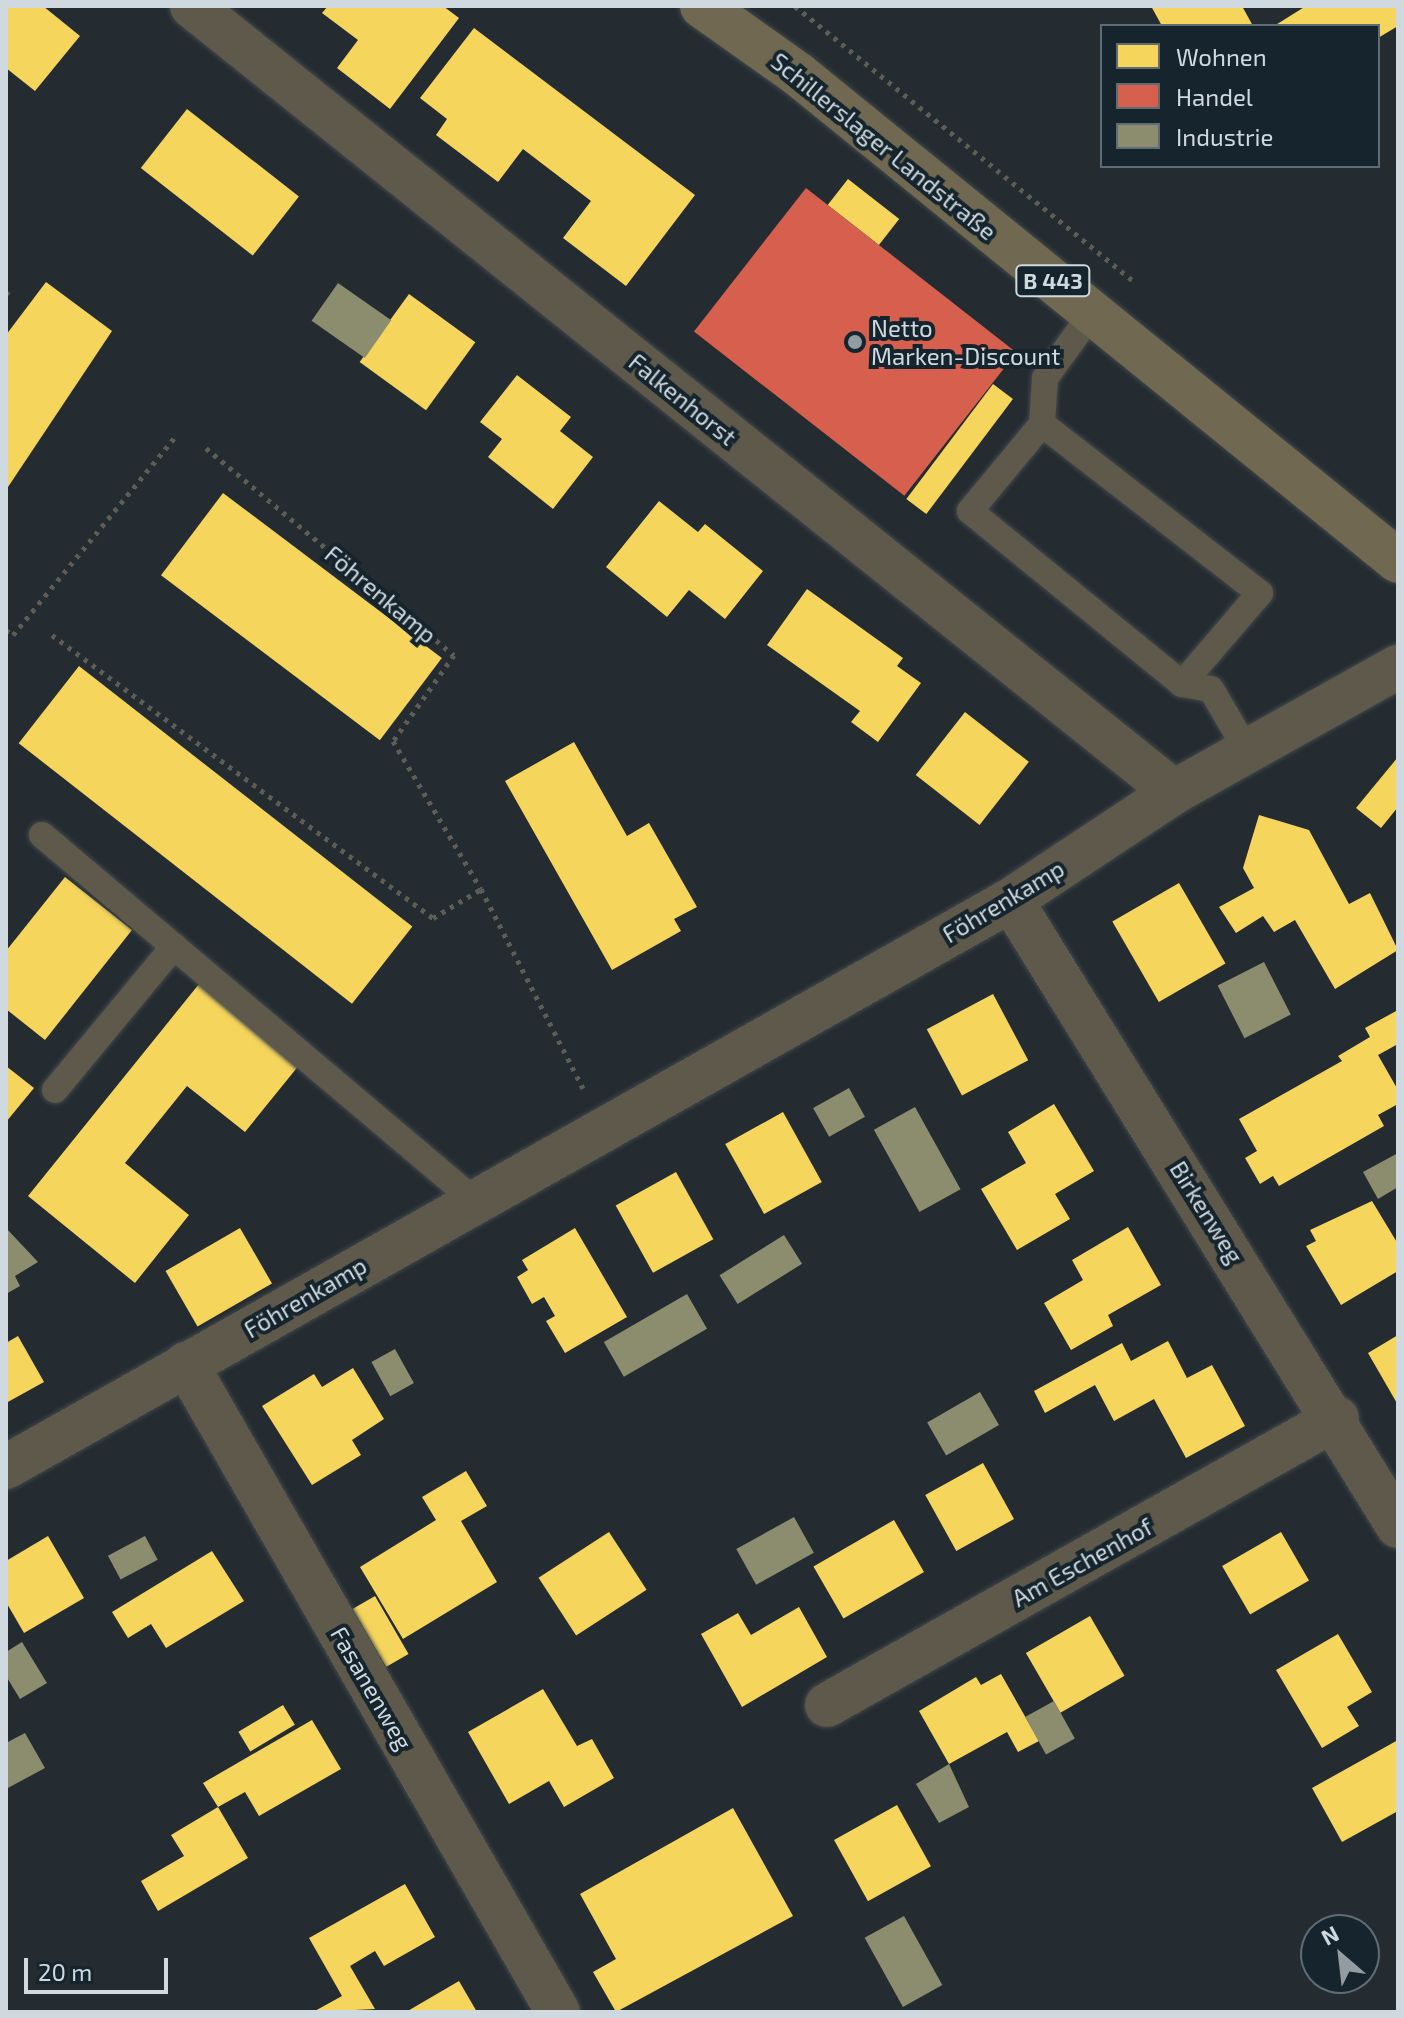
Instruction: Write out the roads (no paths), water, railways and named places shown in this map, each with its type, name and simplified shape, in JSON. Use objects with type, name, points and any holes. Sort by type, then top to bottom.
[{"type":"main road","name":"Schillerslager Landstraße","points":[[702,6],[1093,312],[1398,561]]},
{"type":"street","name":"Falkenhorst","points":[[192,6],[1174,792]]},
{"type":"street","name":"Föhrenkamp","points":[[6,1467],[1011,900],[1174,792],[1249,754],[1398,667]]},
{"type":"street","name":"Birkenweg","points":[[1011,900],[1337,1418],[1398,1526]]},
{"type":"street","name":"Fasanenweg","points":[[186,1364],[558,2012]]},
{"type":"street","name":"Am Eschenhof","points":[[827,1705],[1337,1418]]},
{"type":"lane","points":[[1093,312],[1045,378],[1042,424],[970,511],[1182,684],[1211,689],[1249,754]]},
{"type":"lane","points":[[1042,424],[1260,593],[1182,684]]},
{"type":"lane","points":[[42,835],[475,1201]]},
{"type":"lane","points":[[55,1090],[174,946]]},
{"type":"place","name":"Netto Marken-Discount","points":[[855,342]]}]
